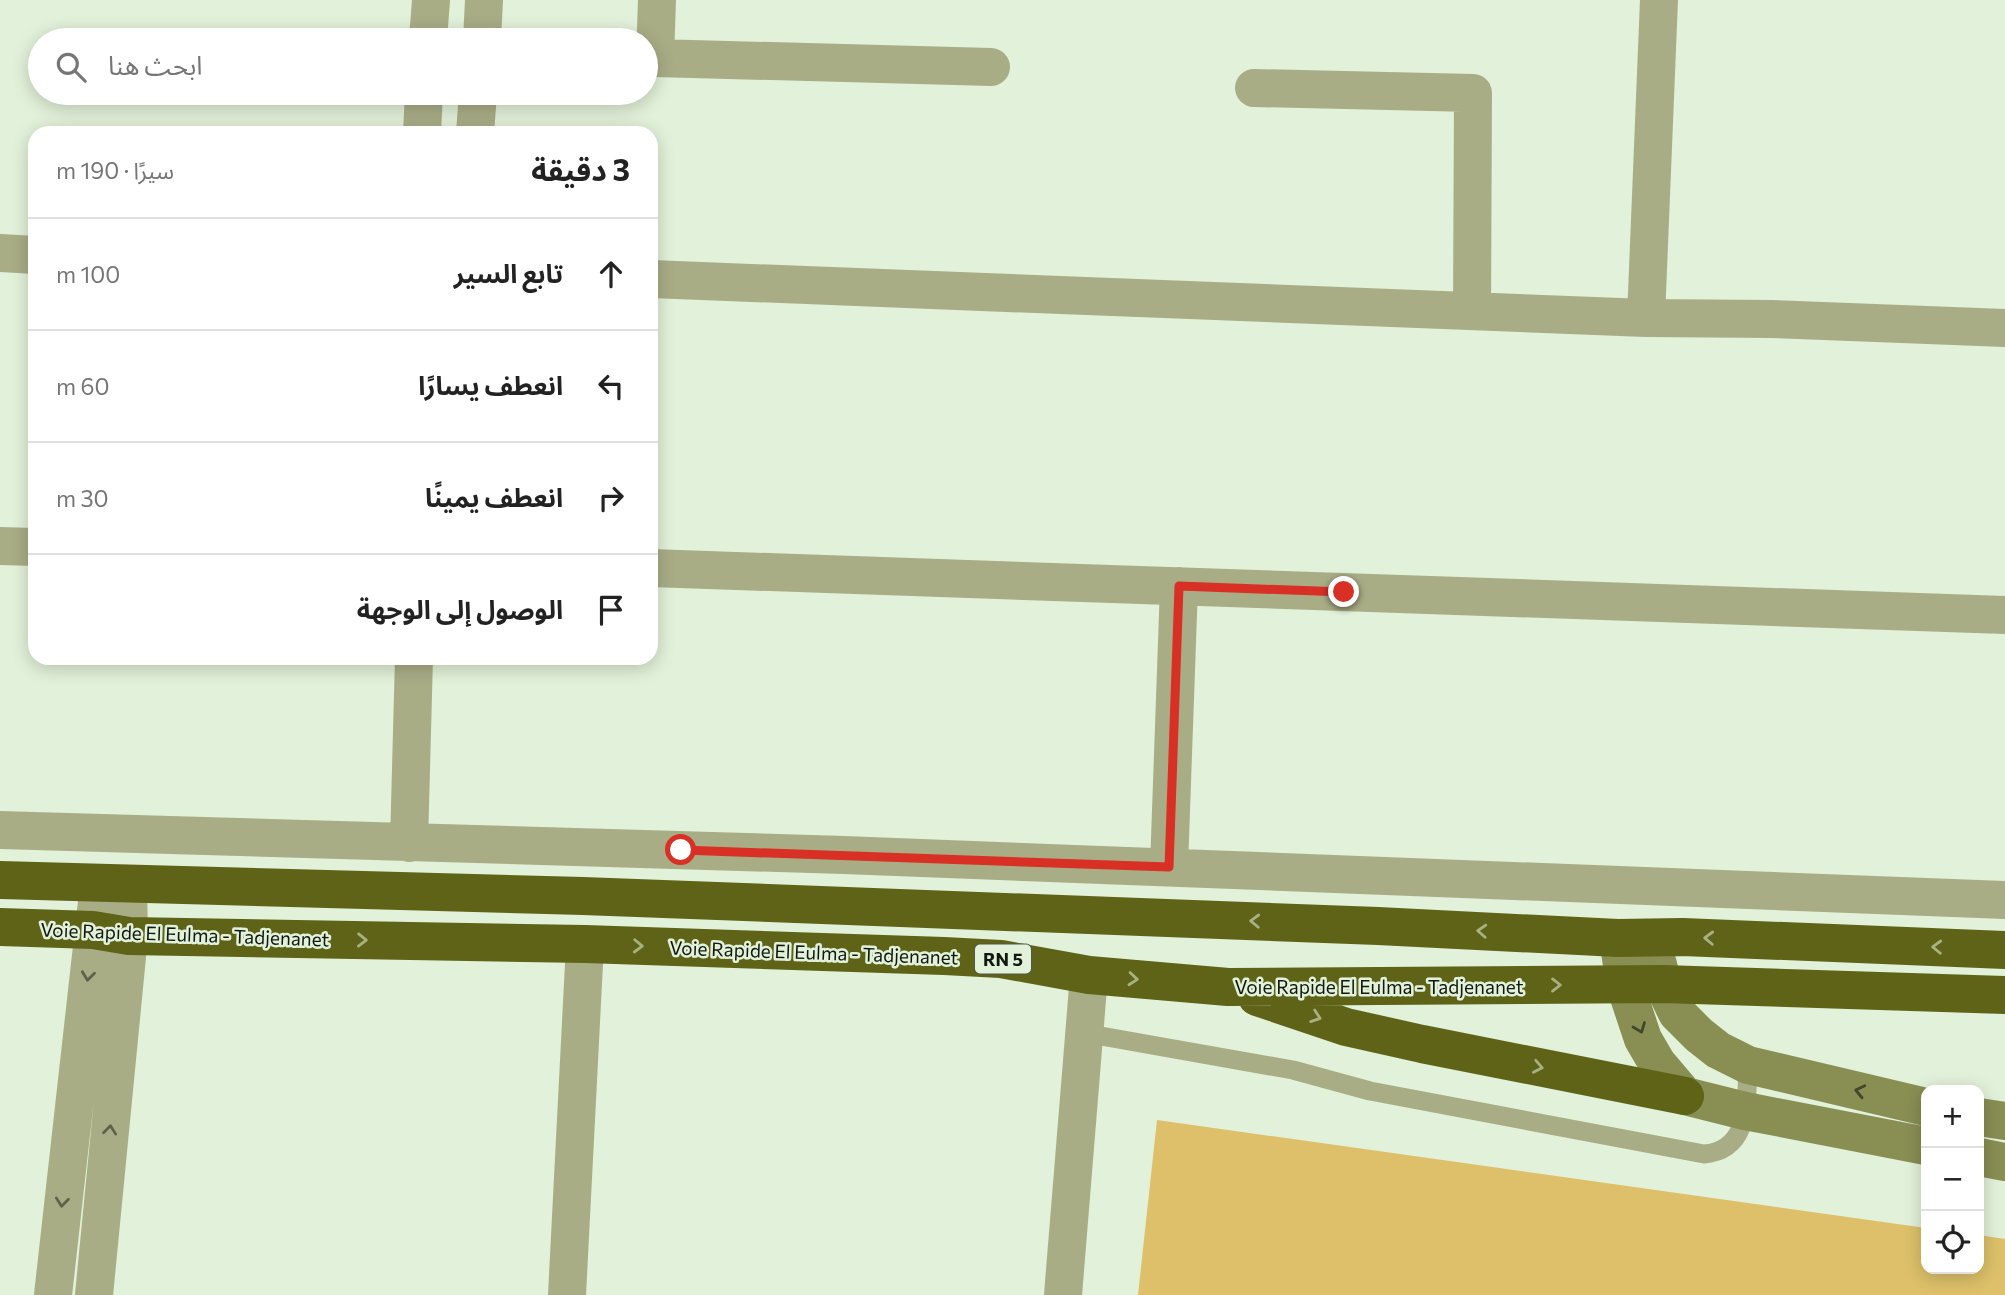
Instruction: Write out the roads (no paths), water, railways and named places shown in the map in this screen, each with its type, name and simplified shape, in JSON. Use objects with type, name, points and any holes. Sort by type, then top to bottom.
[{"type":"highway","points":[[0,880],[597,897],[2005,950]]},
{"type":"highway","name":"Voie Rapide El Eulma - Tadjenanet","points":[[0,927],[111,933],[585,944],[1002,959],[1089,975],[1228,987],[1663,984],[2005,995]]},
{"type":"highway","points":[[1228,987],[1346,1027],[1685,1096]]},
{"type":"main road","points":[[1635,938],[1677,1013],[1718,1050],[1748,1065],[1921,1106]]},
{"type":"main road","points":[[1635,938],[1625,985],[1643,1039],[1657,1063],[1685,1096],[1745,1111],[1921,1145]]},
{"type":"main road","points":[[1984,1117],[2005,1121]]},
{"type":"main road","points":[[1984,1158],[2005,1162]]},
{"type":"street","points":[[429,28],[431,0]]},
{"type":"street","points":[[483,28],[484,0]]},
{"type":"street","points":[[656,28],[657,0]]},
{"type":"street","points":[[1646,318],[1659,0]]},
{"type":"street","points":[[658,58],[990,67]]},
{"type":"street","points":[[1254,88],[1473,93],[1472,311]]},
{"type":"street","points":[[423,126],[424,105]]},
{"type":"street","points":[[476,126],[477,105]]},
{"type":"street","points":[[0,253],[28,255]]},
{"type":"street","points":[[658,279],[1646,318],[1772,319],[2005,328]]},
{"type":"street","points":[[0,546],[28,547]]},
{"type":"street","points":[[658,568],[2005,615]]},
{"type":"street","points":[[1169,867],[1179,586]]},
{"type":"street","points":[[409,842],[414,665]]},
{"type":"street","points":[[0,830],[1169,867],[2005,900]]},
{"type":"street","points":[[94,1295],[113,884]]},
{"type":"street","points":[[53,1295],[111,933]]},
{"type":"street","points":[[567,1295],[585,944]]},
{"type":"street","points":[[1063,1295],[1089,975]]},
{"type":"lane","points":[[1084,1033],[1293,1070],[1370,1091],[1704,1154],[1719,1153],[1740,1135],[1745,1111],[1748,1065]]}]
